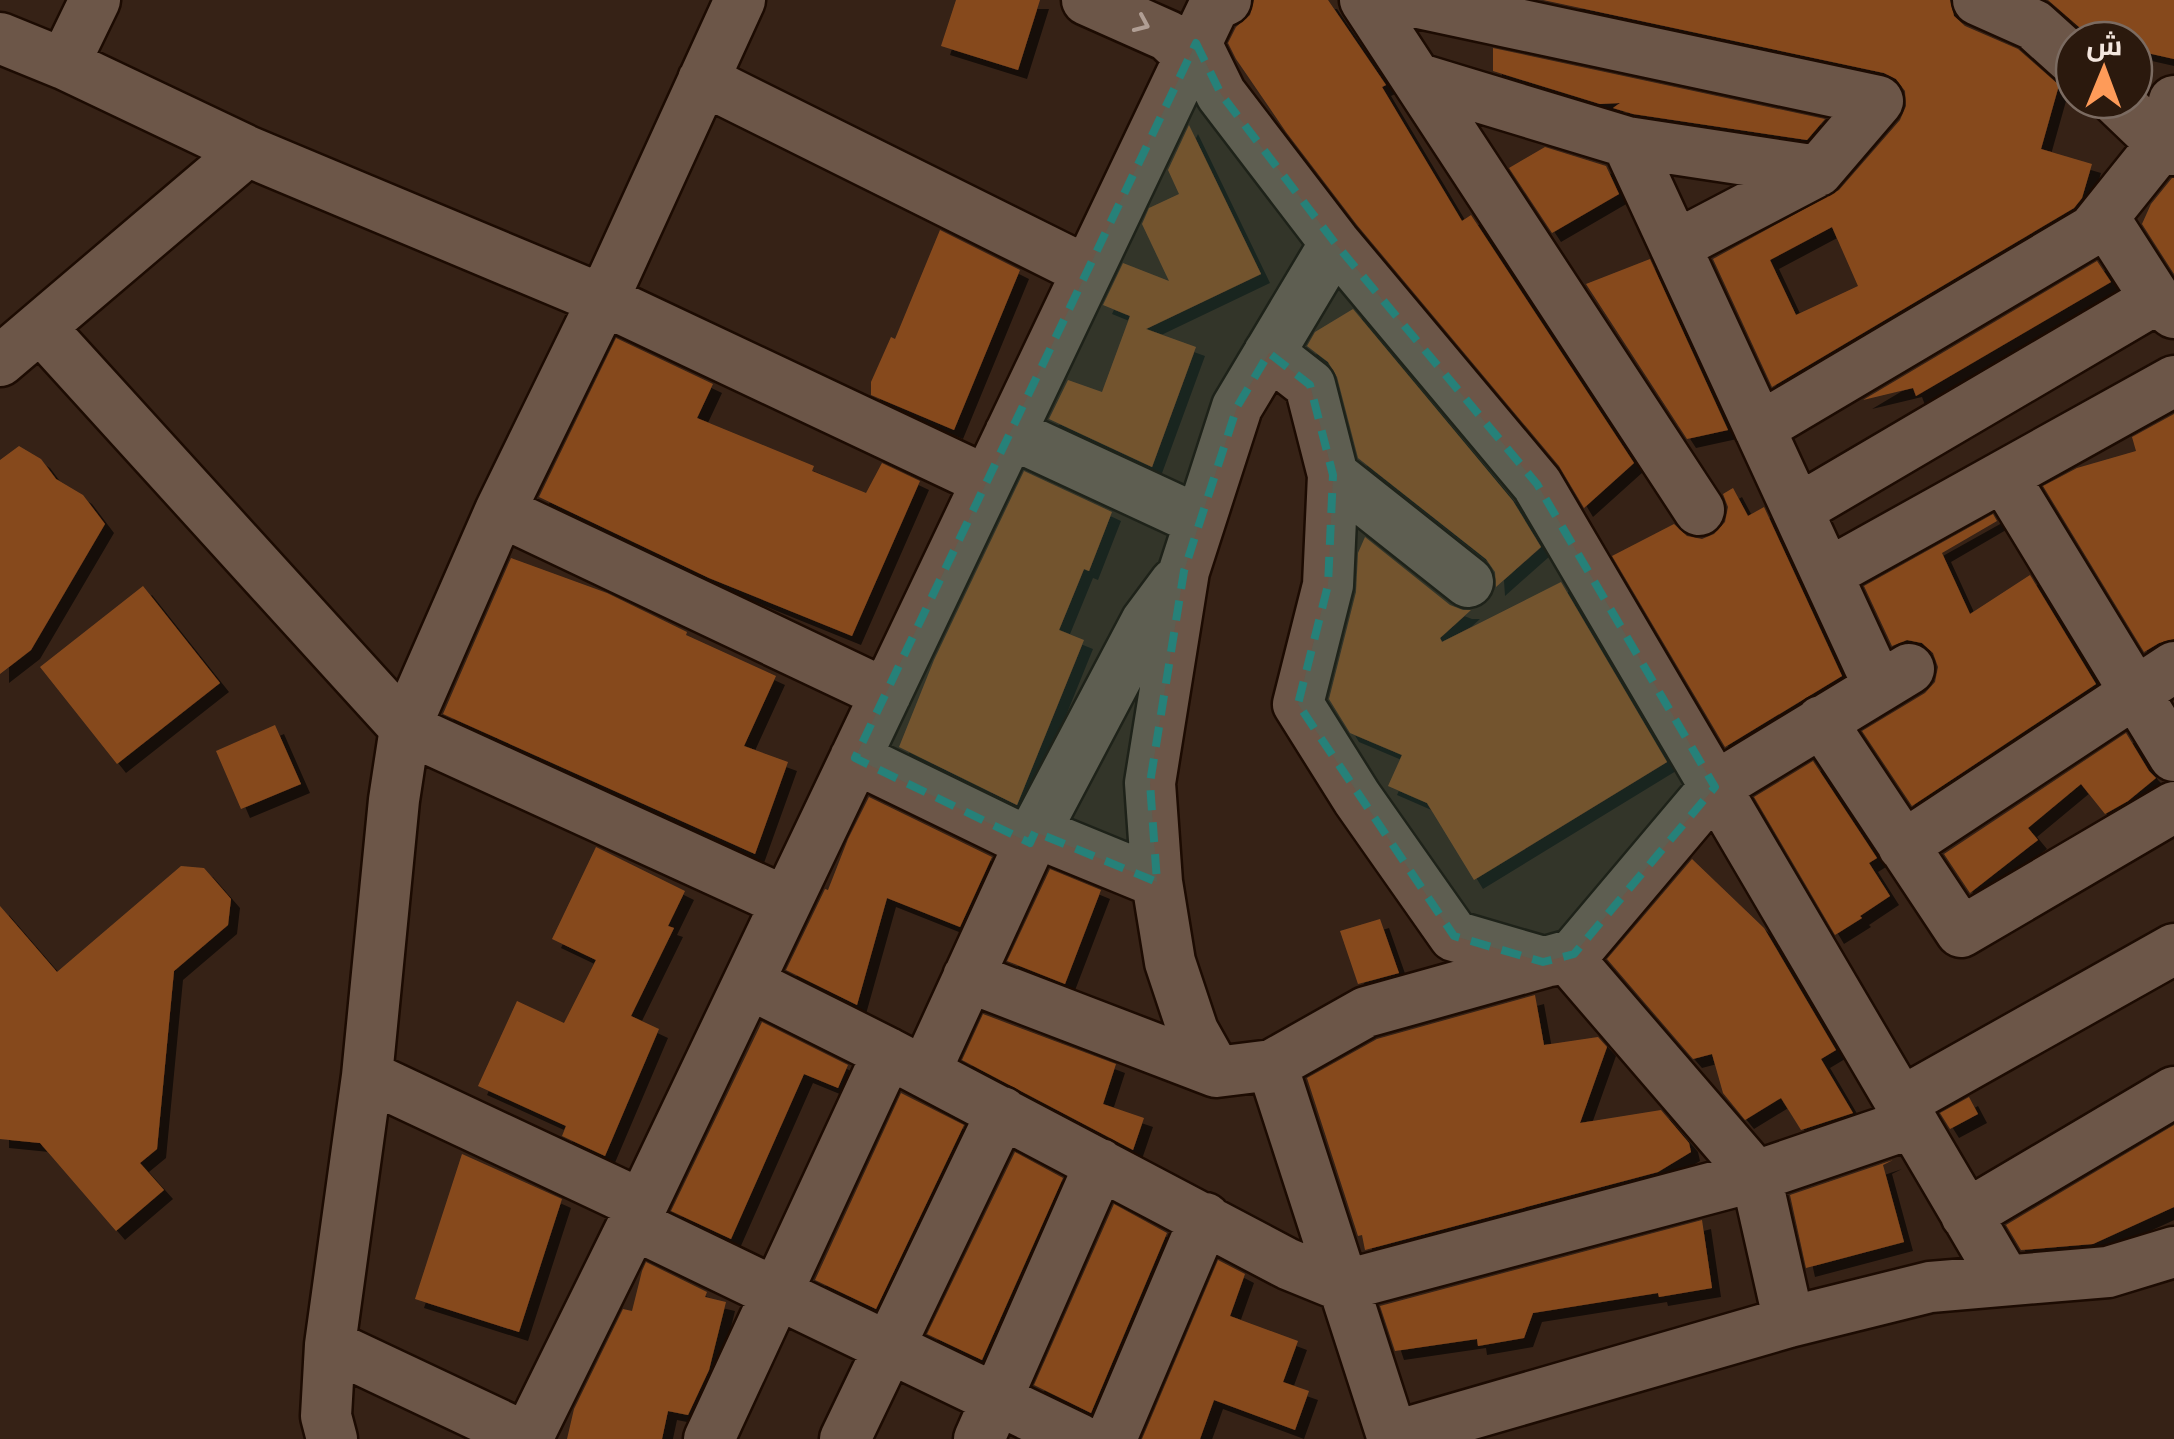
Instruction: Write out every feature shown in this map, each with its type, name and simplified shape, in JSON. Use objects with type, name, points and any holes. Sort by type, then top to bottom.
[{"type":"street","points":[[64,64],[94,0]]},
{"type":"street","points":[[332,1439],[326,1416],[330,1345],[368,1076],[394,800],[405,728],[500,511],[603,300],[740,0]]},
{"type":"street","points":[[1088,0],[1168,36],[1210,21]]},
{"type":"street","points":[[1365,0],[1699,510]]},
{"type":"street","points":[[1406,0],[1878,101],[1818,171],[1675,246]]},
{"type":"street","points":[[1978,0],[2038,12],[2054,34]]},
{"type":"street","points":[[1210,21],[1221,94],[1335,243],[1537,484],[2005,1280]]},
{"type":"street","points":[[330,1345],[527,1439],[1210,21]]},
{"type":"street","points":[[0,38],[247,151],[603,300],[987,481]]},
{"type":"street","points":[[1416,78],[1627,142],[1818,171]]},
{"type":"street","points":[[703,80],[1088,272]]},
{"type":"street","points":[[1759,428],[2093,230],[2170,131]]},
{"type":"street","points":[[968,976],[1216,1072],[1272,1065],[1366,1012],[1574,954],[1715,787],[1894,678],[1827,574],[1627,142]]},
{"type":"street","points":[[0,361],[247,151]]},
{"type":"street","points":[[1797,510],[2165,306],[2104,218]]},
{"type":"street","points":[[1216,1072],[1193,1031],[1170,962],[1156,882],[1150,783],[1184,571],[1236,407],[1335,243]]},
{"type":"street","points":[[40,327],[405,728],[786,902]]},
{"type":"street","points":[[1269,353],[1310,385],[1333,476],[1328,585],[1298,704],[1357,798],[1454,936],[1543,962],[1568,958],[1756,1176],[1790,1322]]},
{"type":"street","points":[[1827,574],[2174,381]]},
{"type":"street","points":[[1010,433],[1200,521]]},
{"type":"street","points":[[1333,476],[1468,582]]},
{"type":"street","points":[[2004,477],[2154,679],[2174,756]]},
{"type":"street","points":[[500,511],[886,694]]},
{"type":"street","points":[[709,1439],[777,1294],[906,1062],[968,976],[1032,838],[1146,622],[1184,571]]},
{"type":"street","points":[[1902,846],[2154,679]]},
{"type":"street","points":[[1821,721],[1961,932],[2174,806]]},
{"type":"street","points":[[854,758],[1032,838],[1156,882]]},
{"type":"street","points":[[748,983],[1288,1264],[1342,1286],[1756,1176],[1906,1113],[2174,949]]},
{"type":"street","points":[[1272,1065],[1393,1438],[1790,1322],[1930,1287],[2108,1272],[2174,1252]]},
{"type":"street","points":[[368,1076],[637,1214],[777,1294],[888,1347],[988,1419],[1079,1439]]},
{"type":"street","points":[[1966,1215],[2174,1092]]},
{"type":"street","points":[[844,1439],[1002,1112]]},
{"type":"street","points":[[988,1419],[1100,1164]]},
{"type":"street","points":[[1110,1439],[1206,1218]]},
{"type":"highlighted area","points":[[1196,43],[1221,94],[1335,243],[1537,484],[1715,787],[1574,954],[1543,962],[1454,936],[1298,704],[1328,585],[1333,475],[1310,385],[1269,353],[1237,407],[1184,571],[1150,783],[1157,882],[1035,832],[1030,843],[855,758]]},
{"type":"building","points":[[956,0],[1040,0],[1018,70],[941,46]]},
{"type":"building","points":[[1254,0],[1328,0],[1386,85],[1382,87],[1462,221],[1471,215],[1634,463],[1584,508],[1559,466],[1357,225],[1236,59],[1228,43],[1236,27],[1250,15]]},
{"type":"building","points":[[1543,0],[1950,0],[1954,16],[1965,26],[2018,49],[2054,81],[2054,103],[2041,149],[2092,164],[2082,198],[2074,208],[1772,387],[1713,259],[1839,190],[1900,120],[1906,106],[1905,91],[1896,79],[1884,73]],"holes":[[[1832,227],[1858,286],[1796,315],[1770,260]]]},
{"type":"building","points":[[2048,0],[2174,0],[2174,59],[2154,54],[2154,20],[2071,20]]},
{"type":"building","points":[[1493,48],[1825,119],[1807,140],[1633,114],[1613,108],[1620,103],[1600,104],[1493,71]]},
{"type":"building","points":[[1189,125],[1261,274],[1146,329],[1196,347],[1152,467],[1049,419],[1068,380],[1102,392],[1130,316],[1103,305],[1123,263],[1169,281],[1142,224],[1149,208],[1179,194],[1168,170]]},
{"type":"building","points":[[1545,147],[1606,166],[1619,194],[1552,233],[1509,168]]},
{"type":"building","points":[[2172,178],[2174,274],[2142,224],[2151,204]]},
{"type":"building","points":[[940,230],[1020,270],[954,430],[871,395],[871,382],[891,337],[895,339]]},
{"type":"building","points":[[1650,259],[1728,430],[1687,439],[1586,284]]},
{"type":"building","points":[[2097,261],[2111,282],[1916,396],[1913,388],[1863,400]]},
{"type":"building","points":[[1353,309],[1513,501],[1541,547],[1496,587],[1495,572],[1486,559],[1358,458],[1337,377],[1328,362],[1307,346],[1315,332]]},
{"type":"building","points":[[616,338],[713,384],[697,418],[814,466],[812,471],[866,493],[882,463],[920,481],[852,636],[709,578],[539,497]]},
{"type":"building","points":[[2174,414],[2174,639],[2144,652],[2043,486],[2077,468],[2136,451],[2132,437]]},
{"type":"building","points":[[19,446],[41,459],[56,479],[83,495],[105,524],[31,650],[0,674],[0,460]]},
{"type":"building","points":[[1024,471],[1112,512],[1089,571],[1084,569],[1059,630],[1084,640],[1017,805],[899,747],[934,660]]},
{"type":"building","points":[[1733,488],[1748,516],[1764,507],[1842,676],[1725,747],[1612,556],[1674,524],[1687,536],[1702,539],[1714,534],[1725,522],[1728,507],[1723,494]]},
{"type":"building","points":[[1993,514],[1997,521],[1942,553],[1970,614],[2030,575],[2096,684],[1912,806],[1862,731],[1925,693],[1935,682],[1938,667],[1933,653],[1922,643],[1907,640],[1892,646],[1864,586]]},
{"type":"building","points":[[1365,537],[1450,605],[1471,610],[1440,638],[1442,642],[1561,582],[1667,762],[1474,880],[1427,803],[1388,786],[1402,755],[1350,733],[1329,699],[1356,592],[1358,553]]},
{"type":"building","points":[[511,558],[607,593],[776,676],[744,746],[788,762],[755,854],[443,714]]},
{"type":"building","points":[[143,586],[220,683],[117,764],[40,667]]},
{"type":"building","points":[[275,725],[301,784],[241,809],[216,751]]},
{"type":"building","points":[[2126,733],[2156,778],[2105,814],[2081,784],[2028,828],[2038,840],[1970,893],[1944,854]]},
{"type":"building","points":[[1813,761],[1877,858],[1869,863],[1890,896],[1835,935],[1754,797]]},
{"type":"building","points":[[869,797],[992,857],[960,927],[887,898],[857,1005],[786,970],[825,889],[828,890]]},
{"type":"building","points":[[596,847],[685,891],[668,926],[674,928],[631,1016],[659,1029],[605,1156],[562,1136],[566,1126],[478,1086],[517,1001],[564,1023],[596,960],[552,939]]},
{"type":"building","points":[[1692,859],[1764,928],[1836,1050],[1821,1059],[1853,1113],[1801,1130],[1781,1098],[1745,1120],[1723,1093],[1712,1054],[1693,1059],[1607,959]]},
{"type":"building","points":[[181,866],[204,868],[231,899],[228,925],[174,971],[157,1149],[140,1163],[164,1190],[116,1231],[40,1143],[0,1139],[0,906],[57,972]]},
{"type":"building","points":[[1050,869],[1101,890],[1065,984],[1007,961]]},
{"type":"building","points":[[1380,919],[1399,973],[1358,984],[1340,931]]},
{"type":"building","points":[[1535,995],[1544,1045],[1598,1037],[1607,1047],[1580,1123],[1661,1110],[1689,1143],[1691,1152],[1658,1172],[1365,1250],[1307,1078],[1377,1039]]},
{"type":"building","points":[[983,1014],[1116,1064],[1103,1104],[1144,1118],[1133,1150],[962,1060]]},
{"type":"building","points":[[762,1022],[848,1065],[838,1088],[804,1074],[731,1239],[671,1211]]},
{"type":"building","points":[[901,1093],[964,1125],[876,1309],[815,1280]]},
{"type":"building","points":[[1969,1097],[1978,1114],[1950,1129],[1940,1113]]},
{"type":"building","points":[[2174,1125],[2174,1207],[2093,1244],[2021,1250],[2006,1225]]},
{"type":"building","points":[[1015,1152],[1063,1178],[982,1360],[927,1334]]},
{"type":"building","points":[[462,1154],[562,1199],[519,1332],[415,1299]]},
{"type":"building","points":[[1893,1160],[1883,1165],[1904,1242],[1806,1268],[1790,1195]]},
{"type":"building","points":[[1114,1204],[1167,1233],[1091,1413],[1034,1385]]},
{"type":"building","points":[[1702,1220],[1712,1288],[1533,1313],[1524,1338],[1478,1346],[1477,1339],[1395,1351],[1380,1306]]},
{"type":"building","points":[[1218,1260],[1245,1274],[1230,1316],[1298,1341],[1283,1382],[1309,1391],[1295,1430],[1214,1400],[1200,1439],[1142,1439]]},
{"type":"building","points":[[646,1262],[707,1292],[705,1297],[726,1302],[709,1370],[688,1415],[668,1411],[662,1439],[567,1439],[574,1409],[623,1309],[632,1311]]}]
